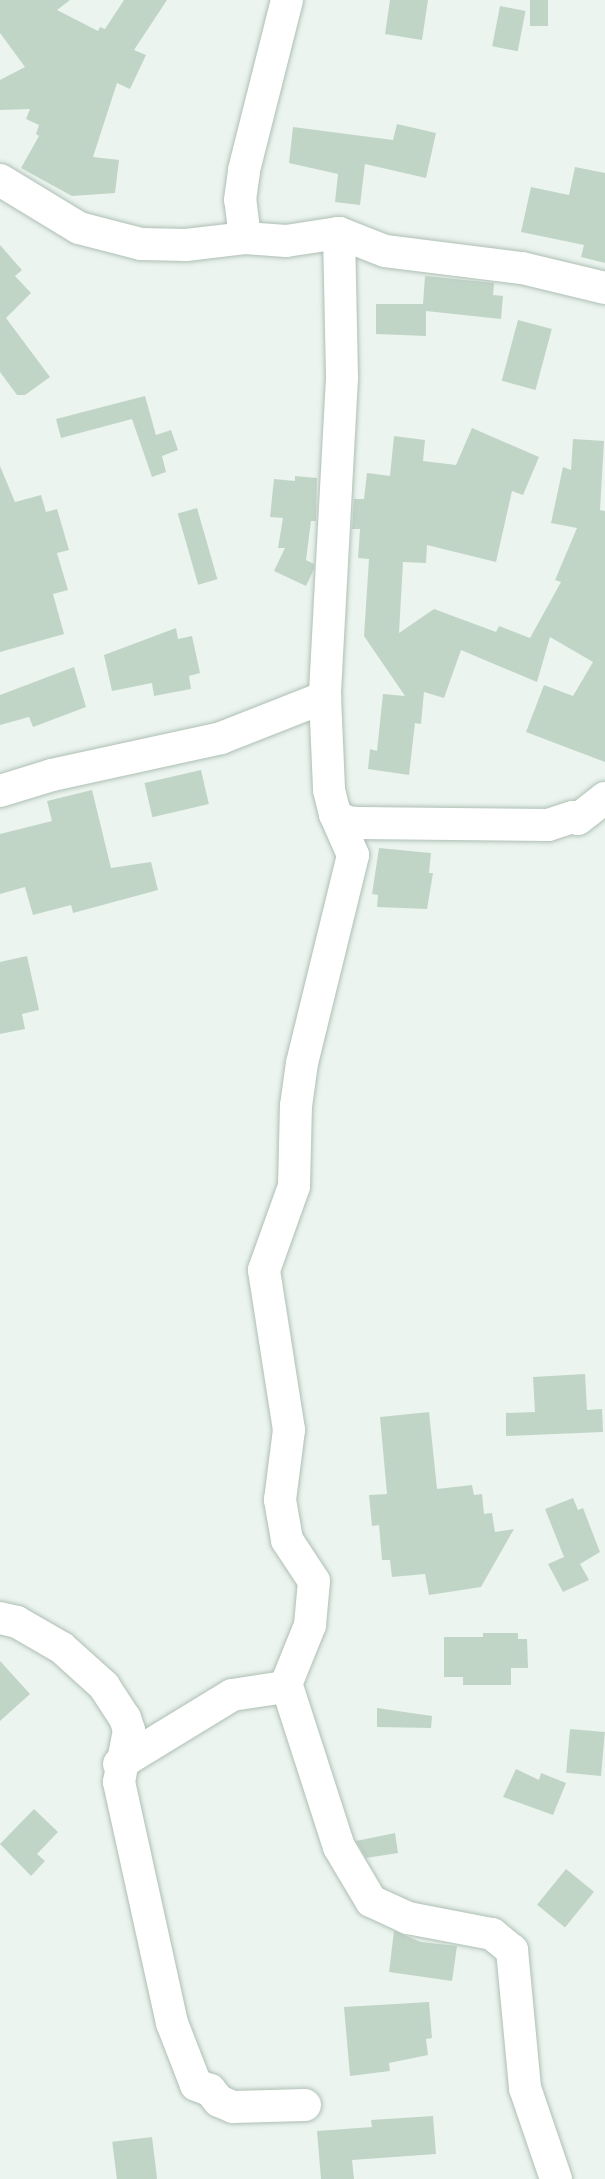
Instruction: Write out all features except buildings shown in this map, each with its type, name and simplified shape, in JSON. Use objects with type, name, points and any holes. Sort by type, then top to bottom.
[{"type":"street","points":[[245,238],[240,200],[244,170],[287,0]]},
{"type":"street","points":[[0,180],[79,228],[106,237],[141,244],[186,245],[245,238],[286,241],[339,233],[385,251],[522,268],[605,288]]},
{"type":"street","points":[[339,233],[342,378],[325,697],[329,790],[335,814],[353,855],[302,1063],[296,1106],[294,1186],[264,1270],[289,1431],[280,1500],[287,1540],[314,1581],[310,1624],[287,1686],[339,1847],[371,1901],[385,1911],[408,1918],[492,1934],[512,1950],[525,2088],[556,2179]]},
{"type":"street","points":[[0,791],[52,775],[221,738],[325,697]]},
{"type":"street","points":[[335,814],[346,822],[358,823],[548,825],[573,817],[578,819],[605,798]]},
{"type":"street","points":[[0,1618],[17,1622],[62,1648],[104,1686],[129,1730],[119,1764],[119,1782],[164,1990],[189,2071],[196,2085],[210,2090],[219,2101],[233,2107],[305,2105]]},
{"type":"street","points":[[119,1764],[232,1695],[287,1686]]}]
